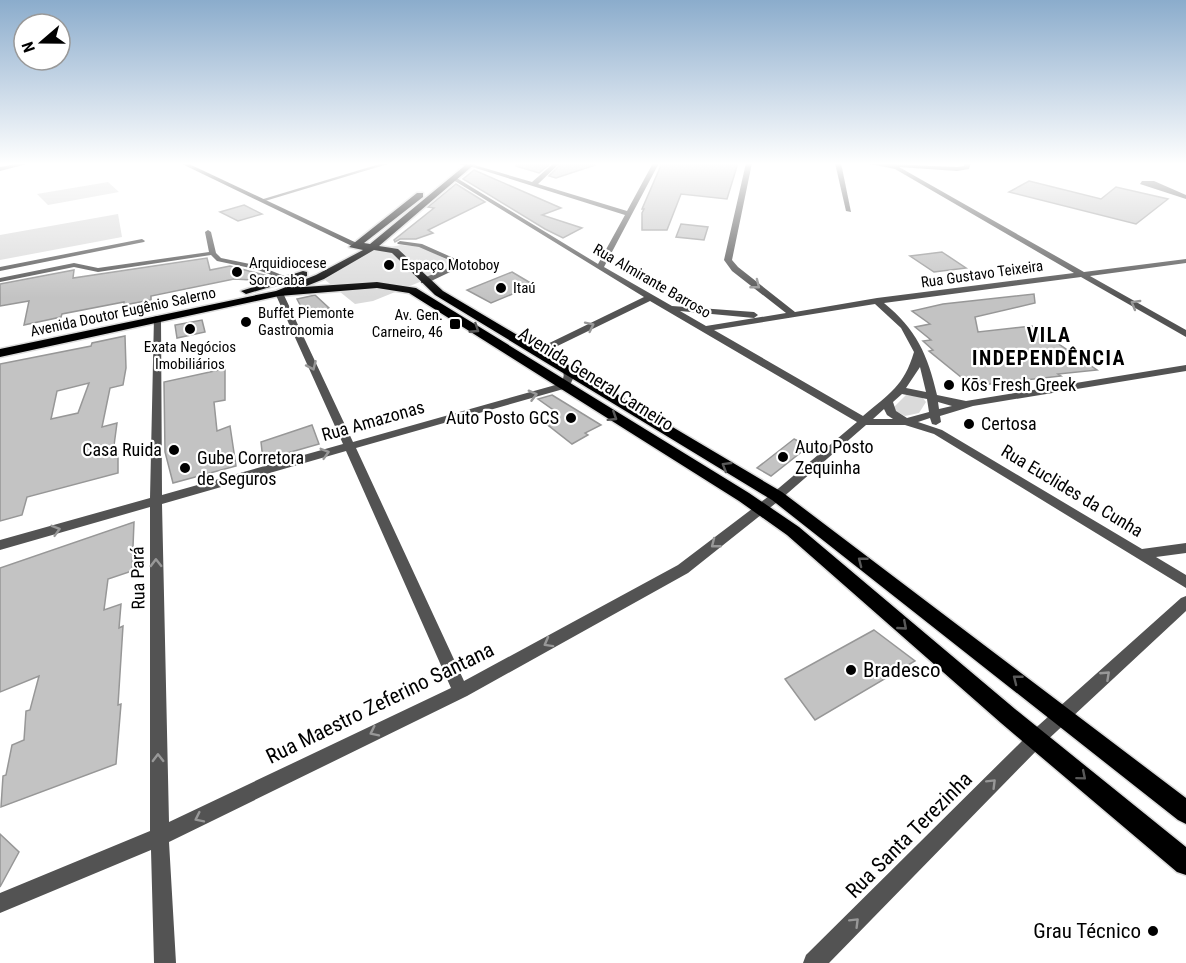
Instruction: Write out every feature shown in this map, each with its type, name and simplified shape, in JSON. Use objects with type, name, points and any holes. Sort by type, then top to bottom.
[{"type":"main road","points":[[280,208],[357,244],[390,249],[401,256]]},
{"type":"main road","points":[[337,287],[326,283],[320,277],[320,271],[405,208]]},
{"type":"main road","name":"Avenida Doutor Eugênio Salerno","points":[[0,353],[279,294],[320,277],[374,246],[420,208]]},
{"type":"main road","points":[[393,232],[400,243],[401,256]]},
{"type":"main road","name":"Avenida Doutor Eugênio Salerno","points":[[0,345],[244,292],[310,271],[342,254]]},
{"type":"main road","name":"Avenida General Carneiro","points":[[401,256],[424,281],[777,496],[1186,812]]},
{"type":"main road","points":[[279,294],[406,281],[411,276],[411,268]]},
{"type":"main road","name":"Avenida General Carneiro","points":[[378,285],[407,289],[423,296],[563,386],[761,508],[793,531],[1036,739],[1186,863]]},
{"type":"street","name":"Rua Almirante Barroso","points":[[502,208],[864,422]]},
{"type":"street","points":[[607,208],[628,214]]},
{"type":"street","points":[[600,268],[631,208]]},
{"type":"street","points":[[739,208],[728,260],[735,269],[793,314]]},
{"type":"street","points":[[967,208],[1186,333]]},
{"type":"street","name":"Rua Gustavo Teixeira","points":[[705,329],[877,301],[1186,261]]},
{"type":"street","points":[[279,294],[461,691]]},
{"type":"street","points":[[538,352],[651,297]]},
{"type":"street","points":[[877,301],[907,329],[920,352],[934,399],[938,432]]},
{"type":"street","name":"Rua Gustavo Teixeira","points":[[671,308],[782,316]]},
{"type":"street","name":"Rua Gustavo Teixeira","points":[[693,321],[700,317],[720,313]]},
{"type":"street","name":"Rua Pará","points":[[158,319],[156,501],[159,837],[165,963]]},
{"type":"street","points":[[761,508],[899,391],[914,370],[920,352]]},
{"type":"street","points":[[899,391],[918,391],[934,399],[953,404],[972,403],[1186,368]]},
{"type":"street","points":[[563,386],[568,380],[567,369]]},
{"type":"street","name":"Rua Amazonas","points":[[0,545],[563,386]]},
{"type":"street","points":[[887,401],[891,413],[906,422],[972,403]]},
{"type":"street","name":"Rua Almirante Barroso","points":[[838,407],[857,414],[874,412]]},
{"type":"street","name":"Rua Euclides da Cunha","points":[[864,422],[906,422],[938,432],[1186,582]]},
{"type":"street","name":"Rua Maestro Zeferino Santana","points":[[0,903],[159,837],[461,691],[683,569],[761,508]]},
{"type":"street","points":[[1140,554],[1186,548]]},
{"type":"street","points":[[1036,739],[1186,602]]},
{"type":"street","name":"Rua Santa Terezinha","points":[[814,963],[1036,739]]},
{"type":"lane","points":[[208,231],[213,253],[219,260],[257,267],[288,279]]},
{"type":"lane","points":[[0,269],[142,241]]},
{"type":"lane","points":[[400,243],[420,245],[464,264],[424,281]]},
{"type":"lane","points":[[0,280],[74,265],[98,270],[213,253]]},
{"type":"shaded area","points":[[118,214],[122,237],[0,260],[0,235]]},
{"type":"shaded area","points":[[401,245],[422,247],[459,266],[373,301],[355,304],[324,279],[378,249]]},
{"type":"shaded area","points":[[906,395],[922,397],[926,402],[919,413],[905,416],[895,411],[894,407]]},
{"type":"building","points":[[234,208],[250,208],[262,214],[238,221],[220,212]]},
{"type":"building","points":[[434,208],[473,208],[428,230],[433,233],[416,239],[400,239],[395,242],[394,240]]},
{"type":"building","points":[[510,208],[561,208],[542,215],[582,228],[563,238]]},
{"type":"building","points":[[676,208],[667,230],[642,230],[644,209],[642,209]]},
{"type":"building","points":[[1072,208],[1157,208],[1136,224]]},
{"type":"building","points":[[681,224],[708,227],[704,240],[676,237]]},
{"type":"building","points":[[942,252],[966,268],[934,272],[910,256]]},
{"type":"building","points":[[207,258],[210,270],[230,266],[264,275],[252,280],[234,279],[151,296],[151,300],[124,305],[124,302],[62,314],[61,317],[24,325],[29,301],[0,306],[0,284],[74,270],[73,278]]},
{"type":"building","name":"Itaú","points":[[512,272],[534,285],[491,303],[467,290]]},
{"type":"building","points":[[1034,294],[1035,303],[975,317],[978,332],[1032,326],[1097,370],[972,386],[929,351],[933,350],[923,341],[931,340],[915,327],[930,324],[912,311],[943,304]]},
{"type":"building","points":[[315,295],[329,308],[306,316],[297,299]]},
{"type":"building","name":"Exata Negócios Imobiliários","points":[[202,320],[205,332],[177,338],[175,325]]},
{"type":"building","points":[[125,336],[126,368],[123,385],[110,388],[102,427],[117,423],[113,453],[118,452],[118,473],[27,497],[22,515],[0,521],[0,364],[91,346],[92,343]],"holes":[[[89,383],[78,413],[51,419],[57,391]]]},
{"type":"building","points":[[225,370],[225,400],[214,402],[217,431],[230,426],[236,466],[173,483],[165,452],[164,382]]},
{"type":"building","name":"Auto Posto GCS","points":[[552,395],[601,425],[585,433],[588,435],[572,444],[544,422],[559,414],[538,399]]},
{"type":"building","points":[[312,425],[319,444],[263,460],[261,442]]},
{"type":"building","name":"Auto Posto Zequinha","points":[[794,439],[809,446],[771,476],[757,468]]},
{"type":"building","points":[[134,522],[132,571],[108,579],[104,610],[121,604],[119,628],[123,626],[118,705],[121,704],[116,764],[1,807],[3,776],[6,775],[12,745],[24,740],[26,711],[30,710],[39,676],[0,692],[0,568]]},
{"type":"building","name":"Bradesco","points":[[874,630],[915,661],[815,720],[785,679]]},
{"type":"building","points":[[0,834],[19,852],[0,887]]},
{"type":"place","name":"Espaço Motoboy","points":[[389,265]]},
{"type":"place","name":"Arquidiocese Sorocaba","points":[[237,272]]},
{"type":"place","name":"Itaú","points":[[501,288]]},
{"type":"place","name":"Buffet Piemonte Gastronomia","points":[[246,322]]},
{"type":"place","name":"Av. Gen. Carneiro, 46","points":[[455,324]]},
{"type":"place","name":"Exata Negócios Imobiliários","points":[[190,329]]},
{"type":"place","name":"Kōs Fresh Greek","points":[[949,385]]},
{"type":"place","name":"Auto Posto GCS","points":[[571,418]]},
{"type":"place","name":"Certosa","points":[[969,424]]},
{"type":"place","name":"Casa Ruida","points":[[174,450]]},
{"type":"place","name":"Auto Posto Zequinha","points":[[783,457]]},
{"type":"place","name":"Gube Corretora de Seguros","points":[[185,468]]},
{"type":"place","name":"Bradesco","points":[[851,670]]},
{"type":"place","name":"Grau Técnico","points":[[1153,931]]},
{"type":"district","name":"VILA INDEPENDÊNCIA","points":[[1049,346]]}]
